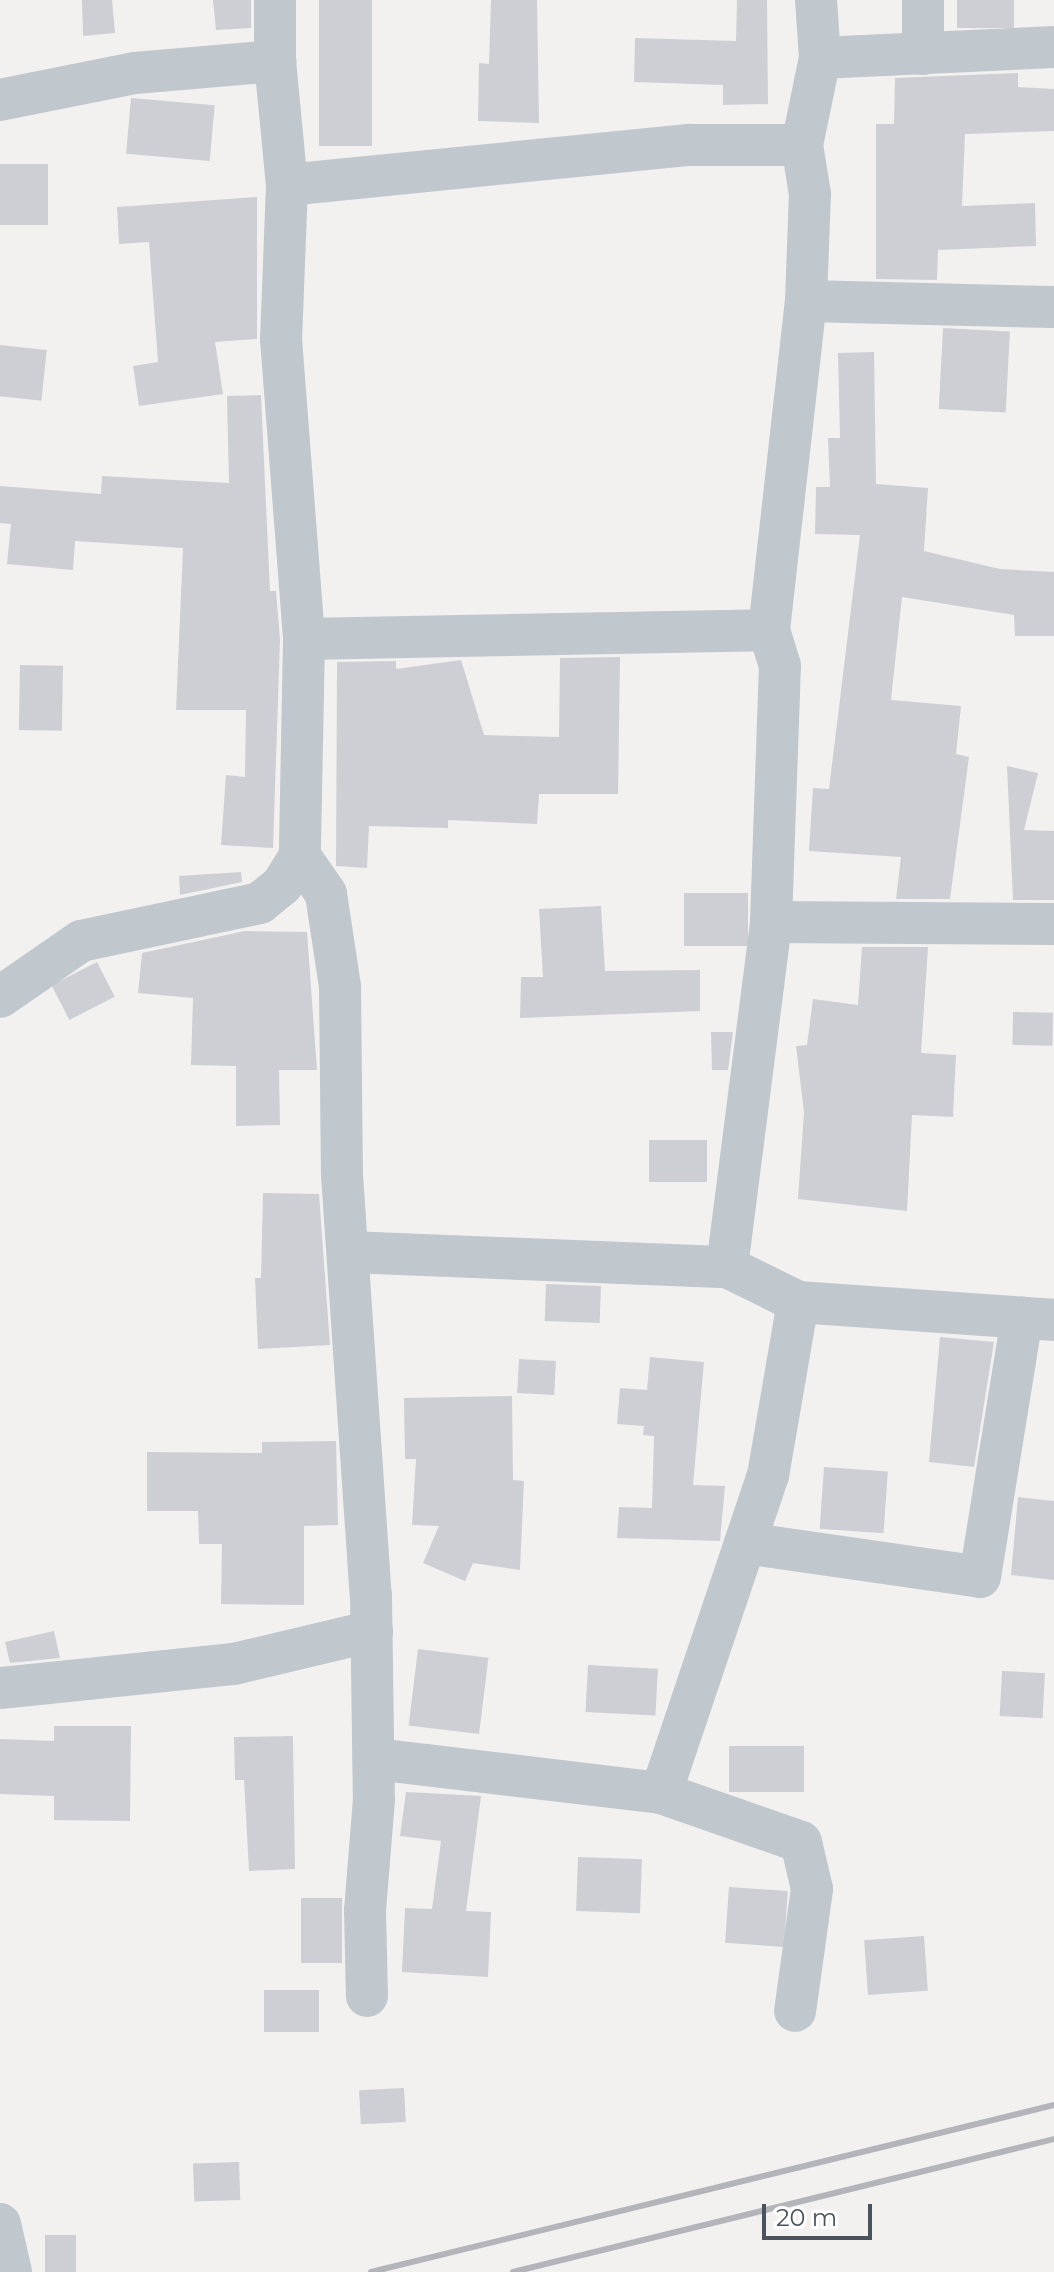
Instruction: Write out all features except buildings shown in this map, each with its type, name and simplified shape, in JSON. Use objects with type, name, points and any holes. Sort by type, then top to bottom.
[{"type":"street","points":[[1,993],[81,941],[260,903],[282,885],[300,856],[304,639],[281,339],[287,185],[275,61],[275,0]]},
{"type":"street","points":[[727,1267],[771,922],[780,666],[769,630],[806,301],[810,194],[802,145],[820,58],[816,0]]},
{"type":"street","points":[[923,0],[923,54]]},
{"type":"street","points":[[820,58],[1054,47]]},
{"type":"street","points":[[0,100],[135,73],[275,61]]},
{"type":"street","points":[[287,185],[689,145],[802,145]]},
{"type":"street","points":[[806,301],[1054,307]]},
{"type":"street","points":[[304,639],[769,630]]},
{"type":"street","points":[[300,856],[326,894],[340,987],[349,1252],[372,1631],[374,1759],[367,1996]]},
{"type":"street","points":[[771,922],[1054,924]]},
{"type":"street","points":[[349,1252],[727,1267],[798,1302],[1038,1318],[980,1577],[745,1543]]},
{"type":"street","points":[[661,1793],[768,1475],[798,1302]]},
{"type":"street","points":[[0,1688],[234,1664],[372,1631]]},
{"type":"street","points":[[374,1759],[661,1793],[801,1842],[812,1889],[795,2011]]},
{"type":"street","points":[[0,2224],[11,2272]]},
{"type":"railway","points":[[371,2272],[1054,2105]]},
{"type":"railway","points":[[513,2272],[1054,2139]]}]
